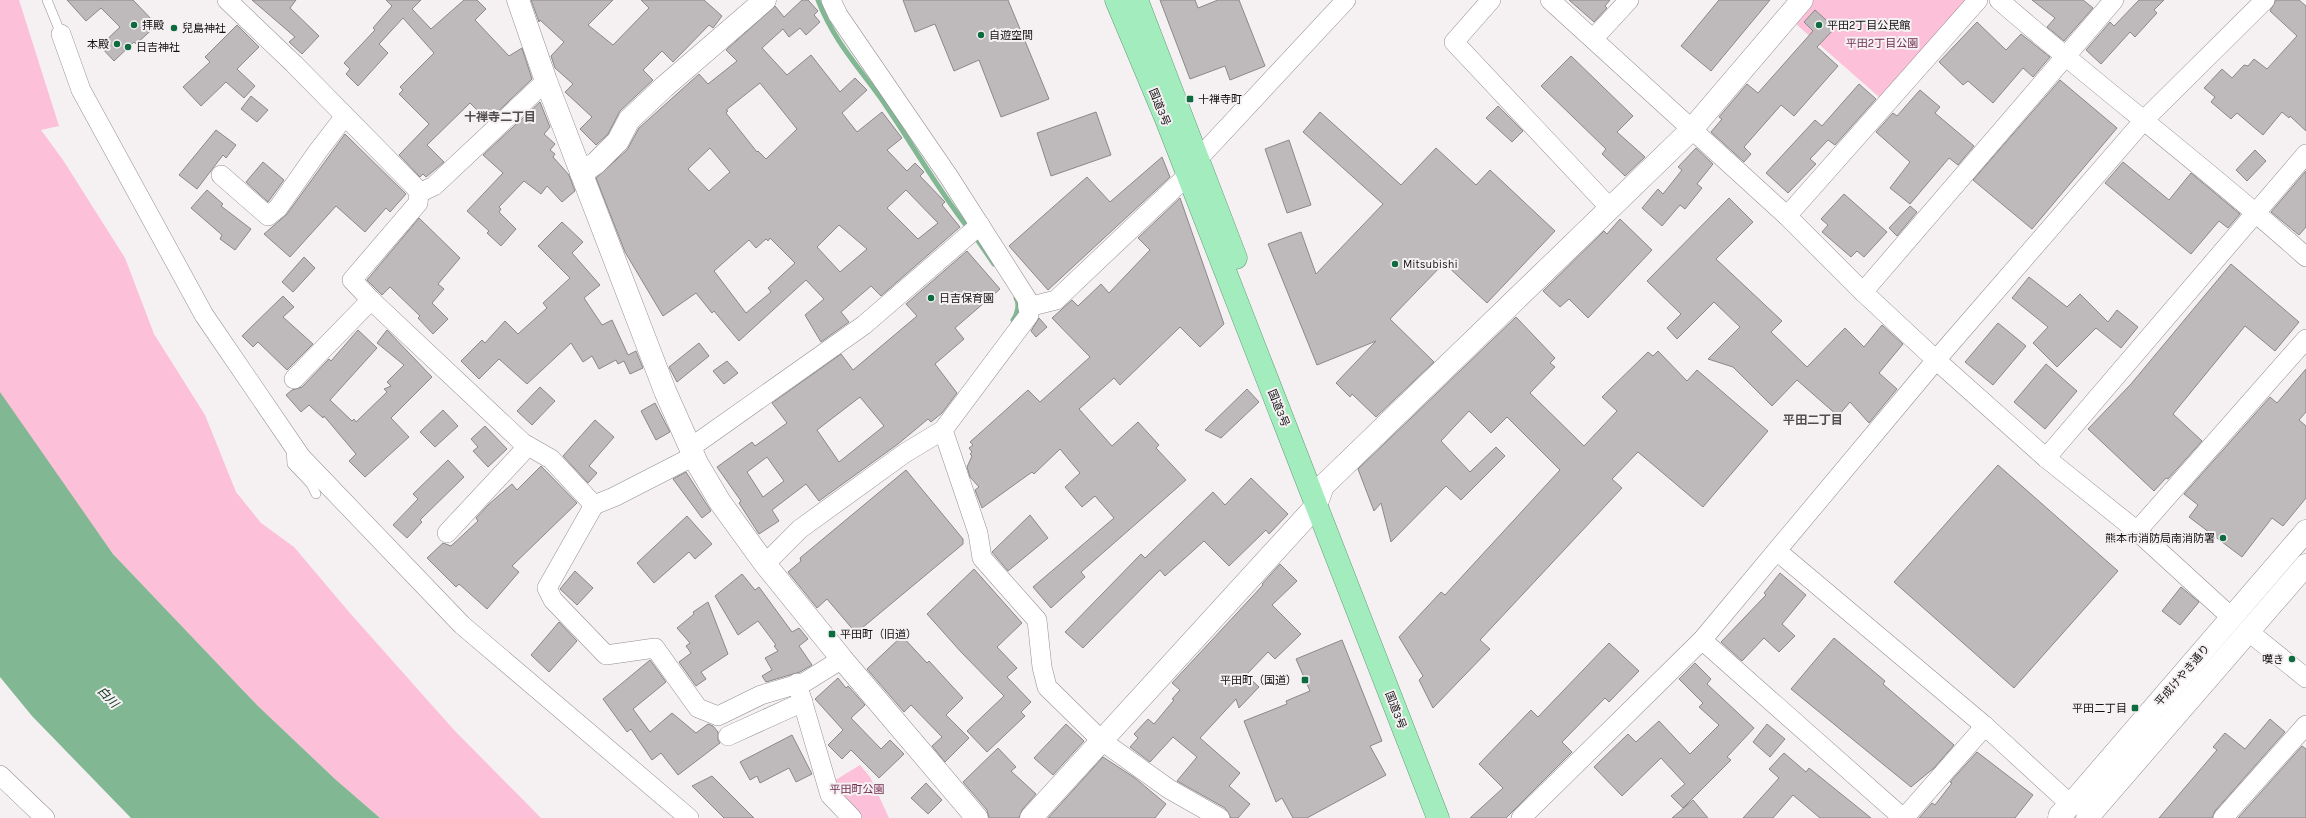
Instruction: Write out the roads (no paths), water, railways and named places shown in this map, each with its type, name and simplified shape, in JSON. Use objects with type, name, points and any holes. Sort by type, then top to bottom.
[{"type":"highway","name":"国道3号","points":[[1116,0],[1166,119],[1192,168]]},
{"type":"highway","name":"国道3号","points":[[1137,0],[1192,168],[1319,496],[1438,818]]},
{"type":"highway","name":"国道3号","points":[[1319,496],[1453,818]]},
{"type":"street","points":[[227,0],[345,116],[415,187],[418,193],[418,203],[352,280],[371,300],[528,446],[551,459],[594,505]]},
{"type":"street","points":[[518,0],[546,80],[665,391],[692,452],[720,502],[765,564],[842,659],[977,818]]},
{"type":"street","points":[[582,173],[596,163],[618,141],[629,120],[649,101],[765,0]]},
{"type":"street","points":[[765,564],[800,529],[905,453],[943,430],[1029,315],[1027,299],[980,225],[838,15],[831,0]]},
{"type":"street","points":[[1028,307],[1056,300],[1192,168],[1346,0]]},
{"type":"street","points":[[1490,0],[1454,42],[1610,208]]},
{"type":"street","points":[[1550,0],[1787,216],[1862,292],[1936,360],[2046,458],[2137,531],[2231,616]]},
{"type":"street","points":[[1593,39],[1629,0]]},
{"type":"street","points":[[1031,818],[1102,741],[1319,496],[1692,129],[1802,0]]},
{"type":"street","points":[[1787,216],[1978,0]]},
{"type":"street","points":[[1999,0],[2065,57],[2145,119],[2306,257]]},
{"type":"street","points":[[1862,292],[2114,0]]},
{"type":"street","points":[[1520,818],[1702,640],[1936,360],[2145,119],[2265,0]]},
{"type":"street","points":[[61,34],[81,90],[204,315],[301,458],[462,625],[689,818]]},
{"type":"street","points":[[418,193],[434,186],[546,80]]},
{"type":"street","points":[[221,175],[268,216],[278,208],[318,150],[345,116]]},
{"type":"street","points":[[2046,458],[2306,154]]},
{"type":"street","points":[[842,659],[805,682],[797,683],[761,695],[718,716],[698,708],[655,648],[606,655],[553,600],[548,588],[594,505],[614,497],[692,452],[864,326],[980,225]]},
{"type":"street","points":[[294,379],[371,300]]},
{"type":"street","points":[[2137,531],[2306,339]]},
{"type":"street","points":[[943,430],[978,534],[982,558],[1037,620],[1042,667],[1047,687],[1102,741],[1169,790],[1220,818]]},
{"type":"street","points":[[447,533],[528,446]]},
{"type":"street","name":"平成けやき通り","points":[[2061,813],[2194,662],[2231,616],[2306,531]]},
{"type":"street","points":[[1777,551],[1985,726],[2061,813]]},
{"type":"street","name":"平成けやき通り","points":[[2087,818],[2306,565]]},
{"type":"street","points":[[2248,632],[2306,678]]},
{"type":"street","points":[[1702,640],[1903,818],[1985,726]]},
{"type":"street","points":[[797,683],[830,795],[852,818]]},
{"type":"street","points":[[728,736],[803,702]]},
{"type":"street","points":[[2223,818],[2306,725]]},
{"type":"street","points":[[0,775],[45,818]]},
{"type":"lane","points":[[47,0],[61,34]]},
{"type":"lane","points":[[290,441],[292,464],[311,484],[316,494]]},
{"type":"water","name":"白川","points":[[0,392],[113,554],[258,706],[335,779],[380,818],[131,818],[32,716],[0,677]]},
{"type":"waterway","points":[[818,0],[838,39],[880,97],[945,197],[969,229]]},
{"type":"waterway","points":[[974,235],[994,264]]},
{"type":"waterway","points":[[1013,320],[1018,309],[1016,298]]},
{"type":"place","name":"拝殿","points":[[134,25]]},
{"type":"place","name":"平田2丁目公民館","points":[[1819,25]]},
{"type":"place","name":"兒島神社","points":[[174,28]]},
{"type":"place","name":"自遊空間","points":[[981,35]]},
{"type":"place","name":"本殿","points":[[117,44]]},
{"type":"place","name":"日吉神社","points":[[128,47]]},
{"type":"place","name":"十禅寺町","points":[[1190,99]]},
{"type":"place","name":"Mitsubishi","points":[[1395,264]]},
{"type":"place","name":"日吉保育園","points":[[931,298]]},
{"type":"place","name":"熊本市消防局南消防署","points":[[2223,538]]},
{"type":"place","name":"平田町（旧道）","points":[[832,634]]},
{"type":"place","name":"嘆き","points":[[2292,659]]},
{"type":"place","name":"平田町（国道）","points":[[1305,680]]},
{"type":"place","name":"平田二丁目","points":[[2135,708]]},
{"type":"district","name":"十禅寺二丁目","points":[[500,117]]},
{"type":"district","name":"平田二丁目","points":[[1813,420]]},
{"type":"park label","name":"平田2丁目公園","points":[[1882,43]]},
{"type":"park label","name":"平田町公園","points":[[857,789]]}]
